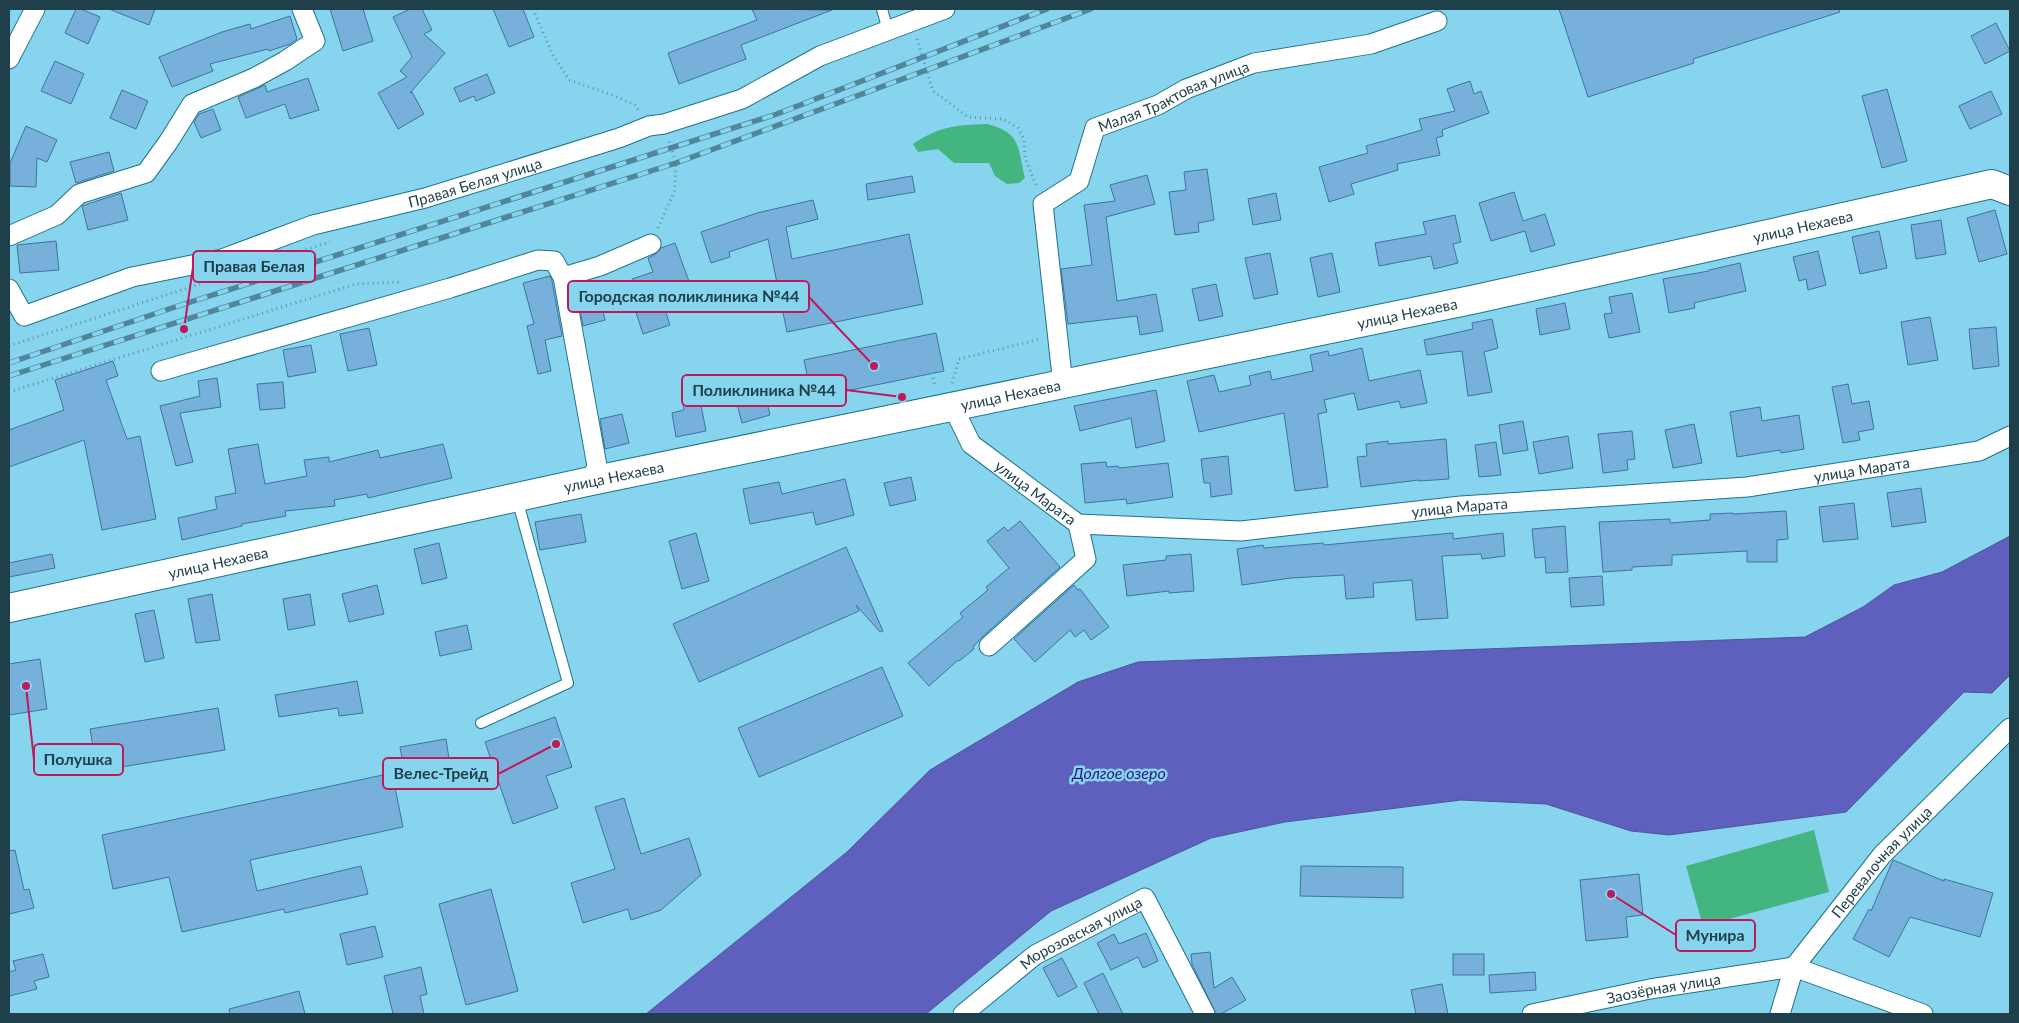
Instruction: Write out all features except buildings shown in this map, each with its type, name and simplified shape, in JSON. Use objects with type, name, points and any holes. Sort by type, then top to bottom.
[{"type":"street","points":[[9,60],[35,9]]},
{"type":"street","points":[[9,236],[57,215],[79,194],[146,173],[192,104],[254,78],[285,61],[315,41],[302,9]]},
{"type":"street","name":"Правая Белая улица","points":[[9,289],[24,316],[132,277],[222,259],[313,225],[426,198],[742,99],[820,56],[945,9]]},
{"type":"street","name":"Малая Трактовая улица","points":[[1043,204],[1079,181],[1095,128],[1158,105],[1186,89],[1254,62],[1371,44],[1437,21]]},
{"type":"street","name":"улица Нехаева","points":[[9,608],[517,498],[952,396],[1063,385],[1476,299],[1992,184],[2010,191]]},
{"type":"street","points":[[1043,204],[1063,385]]},
{"type":"street","points":[[563,277],[600,266],[651,244]]},
{"type":"street","points":[[161,371],[450,288],[538,260],[554,261],[563,277],[597,466],[591,481]]},
{"type":"street","name":"улица Марата","points":[[952,396],[971,444],[1078,524],[1241,531],[1461,506],[1747,487],[1979,451],[2010,436]]},
{"type":"street","points":[[989,646],[1086,559],[1078,524]]},
{"type":"street","name":"Перевалочная улица","points":[[1780,1014],[1794,967],[1882,856],[2010,728]]},
{"type":"street","name":"Морозовская улица","points":[[963,1014],[1035,954],[1145,898],[1205,1014]]},
{"type":"street","points":[[1794,967],[1922,1014]]},
{"type":"street","name":"Заозёрная улица","points":[[1532,1014],[1650,989],[1794,967]]},
{"type":"lane","points":[[882,9],[888,31]]},
{"type":"lane","points":[[481,724],[568,683],[517,498]]},
{"type":"path","points":[[533,9],[553,55],[569,80],[635,105],[657,125],[676,163],[675,190],[651,244]]},
{"type":"path","points":[[916,38],[933,91],[968,117],[1003,119],[1018,128],[1024,140],[1025,158],[1043,204]]},
{"type":"path","points":[[294,254],[331,242]]},
{"type":"path","points":[[9,346],[209,281]]},
{"type":"path","points":[[9,392],[356,284]]},
{"type":"path","points":[[952,396],[959,359],[1057,335]]},
{"type":"path","points":[[932,373],[933,382]]},
{"type":"green space","points":[[987,124],[1007,132],[1016,143],[1025,178],[1019,183],[1007,184],[995,176],[989,163],[954,163],[938,149],[918,152],[913,144],[940,130],[966,125]]},
{"type":"green space","points":[[1814,830],[1829,892],[1703,926],[1686,866]]},
{"type":"water","name":"Долгое озеро","points":[[2010,536],[2010,675],[1992,693],[1964,692],[1846,812],[1669,835],[1631,831],[1546,804],[1461,800],[1285,822],[1211,838],[1051,911],[926,1014],[646,1014],[847,852],[930,770],[1078,682],[1138,662],[1805,637],[1863,607],[1894,585],[1942,572]]},
{"type":"railway","points":[[9,363],[175,307],[777,114],[1047,9]]},
{"type":"railway","points":[[9,376],[676,163],[1091,9]]},
{"type":"place","name":"Правая Белая","points":[[184,329]]},
{"type":"place","name":"Городская поликлиника №44","points":[[874,366]]},
{"type":"place","name":"Поликлиника №44","points":[[902,397]]},
{"type":"place","name":"Полушка","points":[[26,686]]},
{"type":"place","name":"Велес-Трейд","points":[[556,744]]},
{"type":"place","name":"Мунира","points":[[1611,894]]}]
